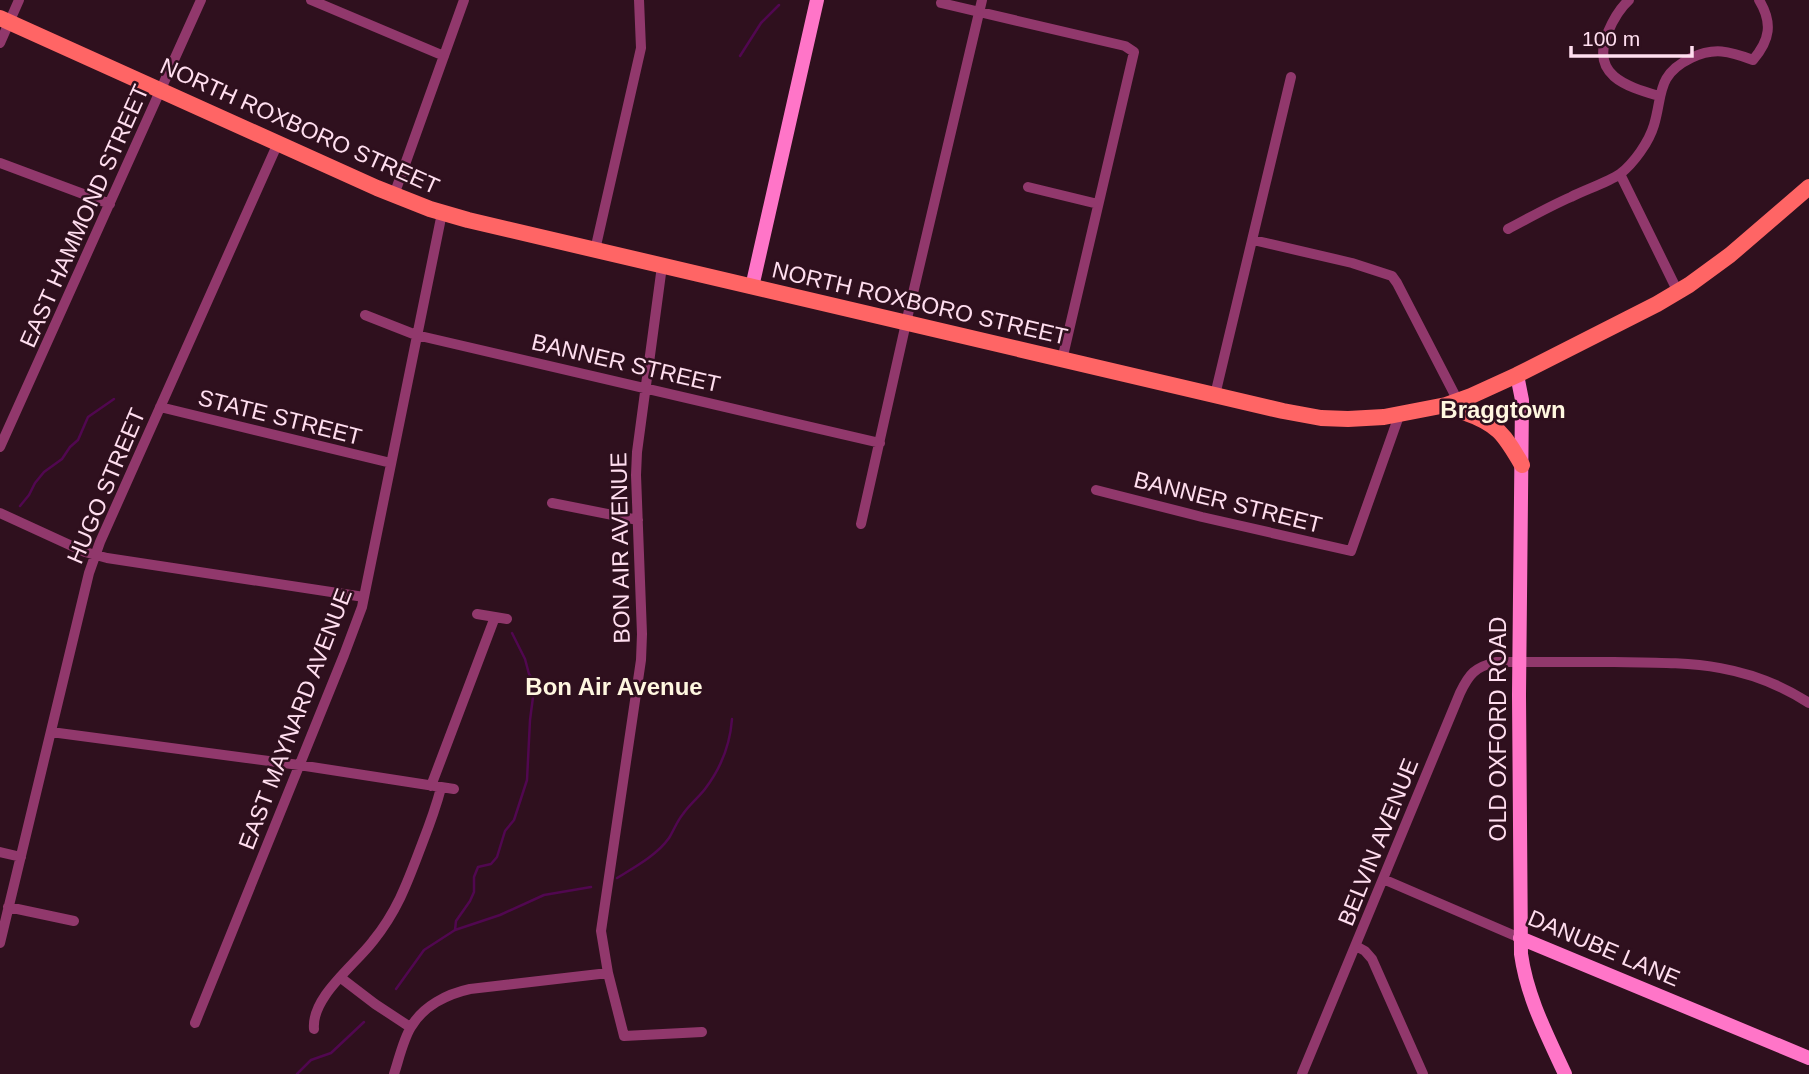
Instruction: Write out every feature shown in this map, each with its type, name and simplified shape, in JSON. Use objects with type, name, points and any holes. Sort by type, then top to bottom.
[{"type":"main road","name":"NORTH ROXBORO STREET","points":[[4,20],[394,195],[442,213],[1062,360],[1321,418],[1354,419],[1458,401],[1517,376],[1678,292],[1703,276],[1809,187]]},
{"type":"main road","points":[[1458,401],[1463,412],[1500,430],[1522,465]]},
{"type":"street","points":[[0,43],[4,20],[19,0]]},
{"type":"street","name":"EAST HAMMOND STREET","points":[[0,447],[201,0]]},
{"type":"street","points":[[311,0],[443,56]]},
{"type":"street","points":[[394,195],[464,0]]},
{"type":"street","points":[[595,250],[641,48],[639,0]]},
{"type":"street","points":[[752,287],[817,0]]},
{"type":"street","points":[[862,524],[982,0]]},
{"type":"street","points":[[1629,0],[1615,16],[1606,35],[1603,63],[1624,85],[1659,96]]},
{"type":"street","points":[[1508,229],[1620,174],[1643,147],[1654,126],[1659,96],[1678,64],[1702,53],[1731,52],[1753,60],[1762,49],[1769,27],[1765,9],[1759,0]]},
{"type":"street","points":[[941,3],[1125,46],[1134,52],[1062,360]]},
{"type":"street","points":[[1215,395],[1291,78]]},
{"type":"street","name":"HUGO STREET","points":[[0,943],[95,555],[278,143]]},
{"type":"street","points":[[0,163],[110,204]]},
{"type":"street","points":[[1620,174],[1678,292]]},
{"type":"street","points":[[1028,187],[1098,204]]},
{"type":"street","name":"EAST MAYNARD AVENUE","points":[[195,1023],[344,655],[364,597],[442,213]]},
{"type":"street","points":[[1253,240],[1352,263],[1392,276],[1458,401]]},
{"type":"street","name":"BON AIR AVENUE","points":[[662,266],[637,452],[641,660],[602,924],[602,944],[624,1036],[702,1032]]},
{"type":"street","name":"BANNER STREET","points":[[365,315],[416,335],[880,443]]},
{"type":"street","name":"OLD OXFORD ROAD","points":[[1517,376],[1522,394],[1520,938],[1522,960],[1532,1001],[1565,1074]]},
{"type":"street","name":"STATE STREET","points":[[160,407],[390,463]]},
{"type":"street","name":"BANNER STREET","points":[[1096,490],[1351,551],[1400,413]]},
{"type":"street","points":[[552,503],[638,520]]},
{"type":"street","points":[[0,513],[85,552],[107,558],[364,597]]},
{"type":"street","points":[[477,614],[508,619]]},
{"type":"street","points":[[314,1029],[316,1009],[370,945],[396,909],[437,803],[436,787],[495,617]]},
{"type":"street","name":"BELVIN AVENUE","points":[[1302,1074],[1453,709],[1468,678],[1478,668],[1496,662],[1671,663],[1716,666],[1777,684],[1809,703]]},
{"type":"street","points":[[51,732],[454,789]]},
{"type":"street","points":[[0,852],[21,857]]},
{"type":"street","name":"DANUBE LANE","points":[[1383,879],[1809,1058]]},
{"type":"street","points":[[8,907],[74,920]]},
{"type":"street","points":[[1356,946],[1373,959],[1423,1074]]},
{"type":"street","points":[[394,1074],[410,1027],[422,1013],[452,993],[608,973]]},
{"type":"street","points":[[341,978],[410,1027]]},
{"type":"waterway","points":[[740,56],[761,23],[779,5]]},
{"type":"waterway","points":[[20,506],[44,472],[62,459],[78,440],[88,417],[114,399]]},
{"type":"waterway","points":[[455,930],[456,921],[474,892],[474,877],[478,867],[491,864],[497,857],[505,831],[514,820],[527,780],[535,682],[512,633]]},
{"type":"waterway","points":[[617,878],[664,844],[681,817],[705,789],[724,756],[732,719]]},
{"type":"waterway","points":[[396,989],[424,950],[455,930],[500,915],[544,895],[591,887]]},
{"type":"waterway","points":[[297,1074],[311,1060],[331,1053],[364,1022]]},
{"type":"district","name":"Braggtown","points":[[1503,409]]},
{"type":"district","name":"Bon Air Avenue","points":[[614,686]]}]
